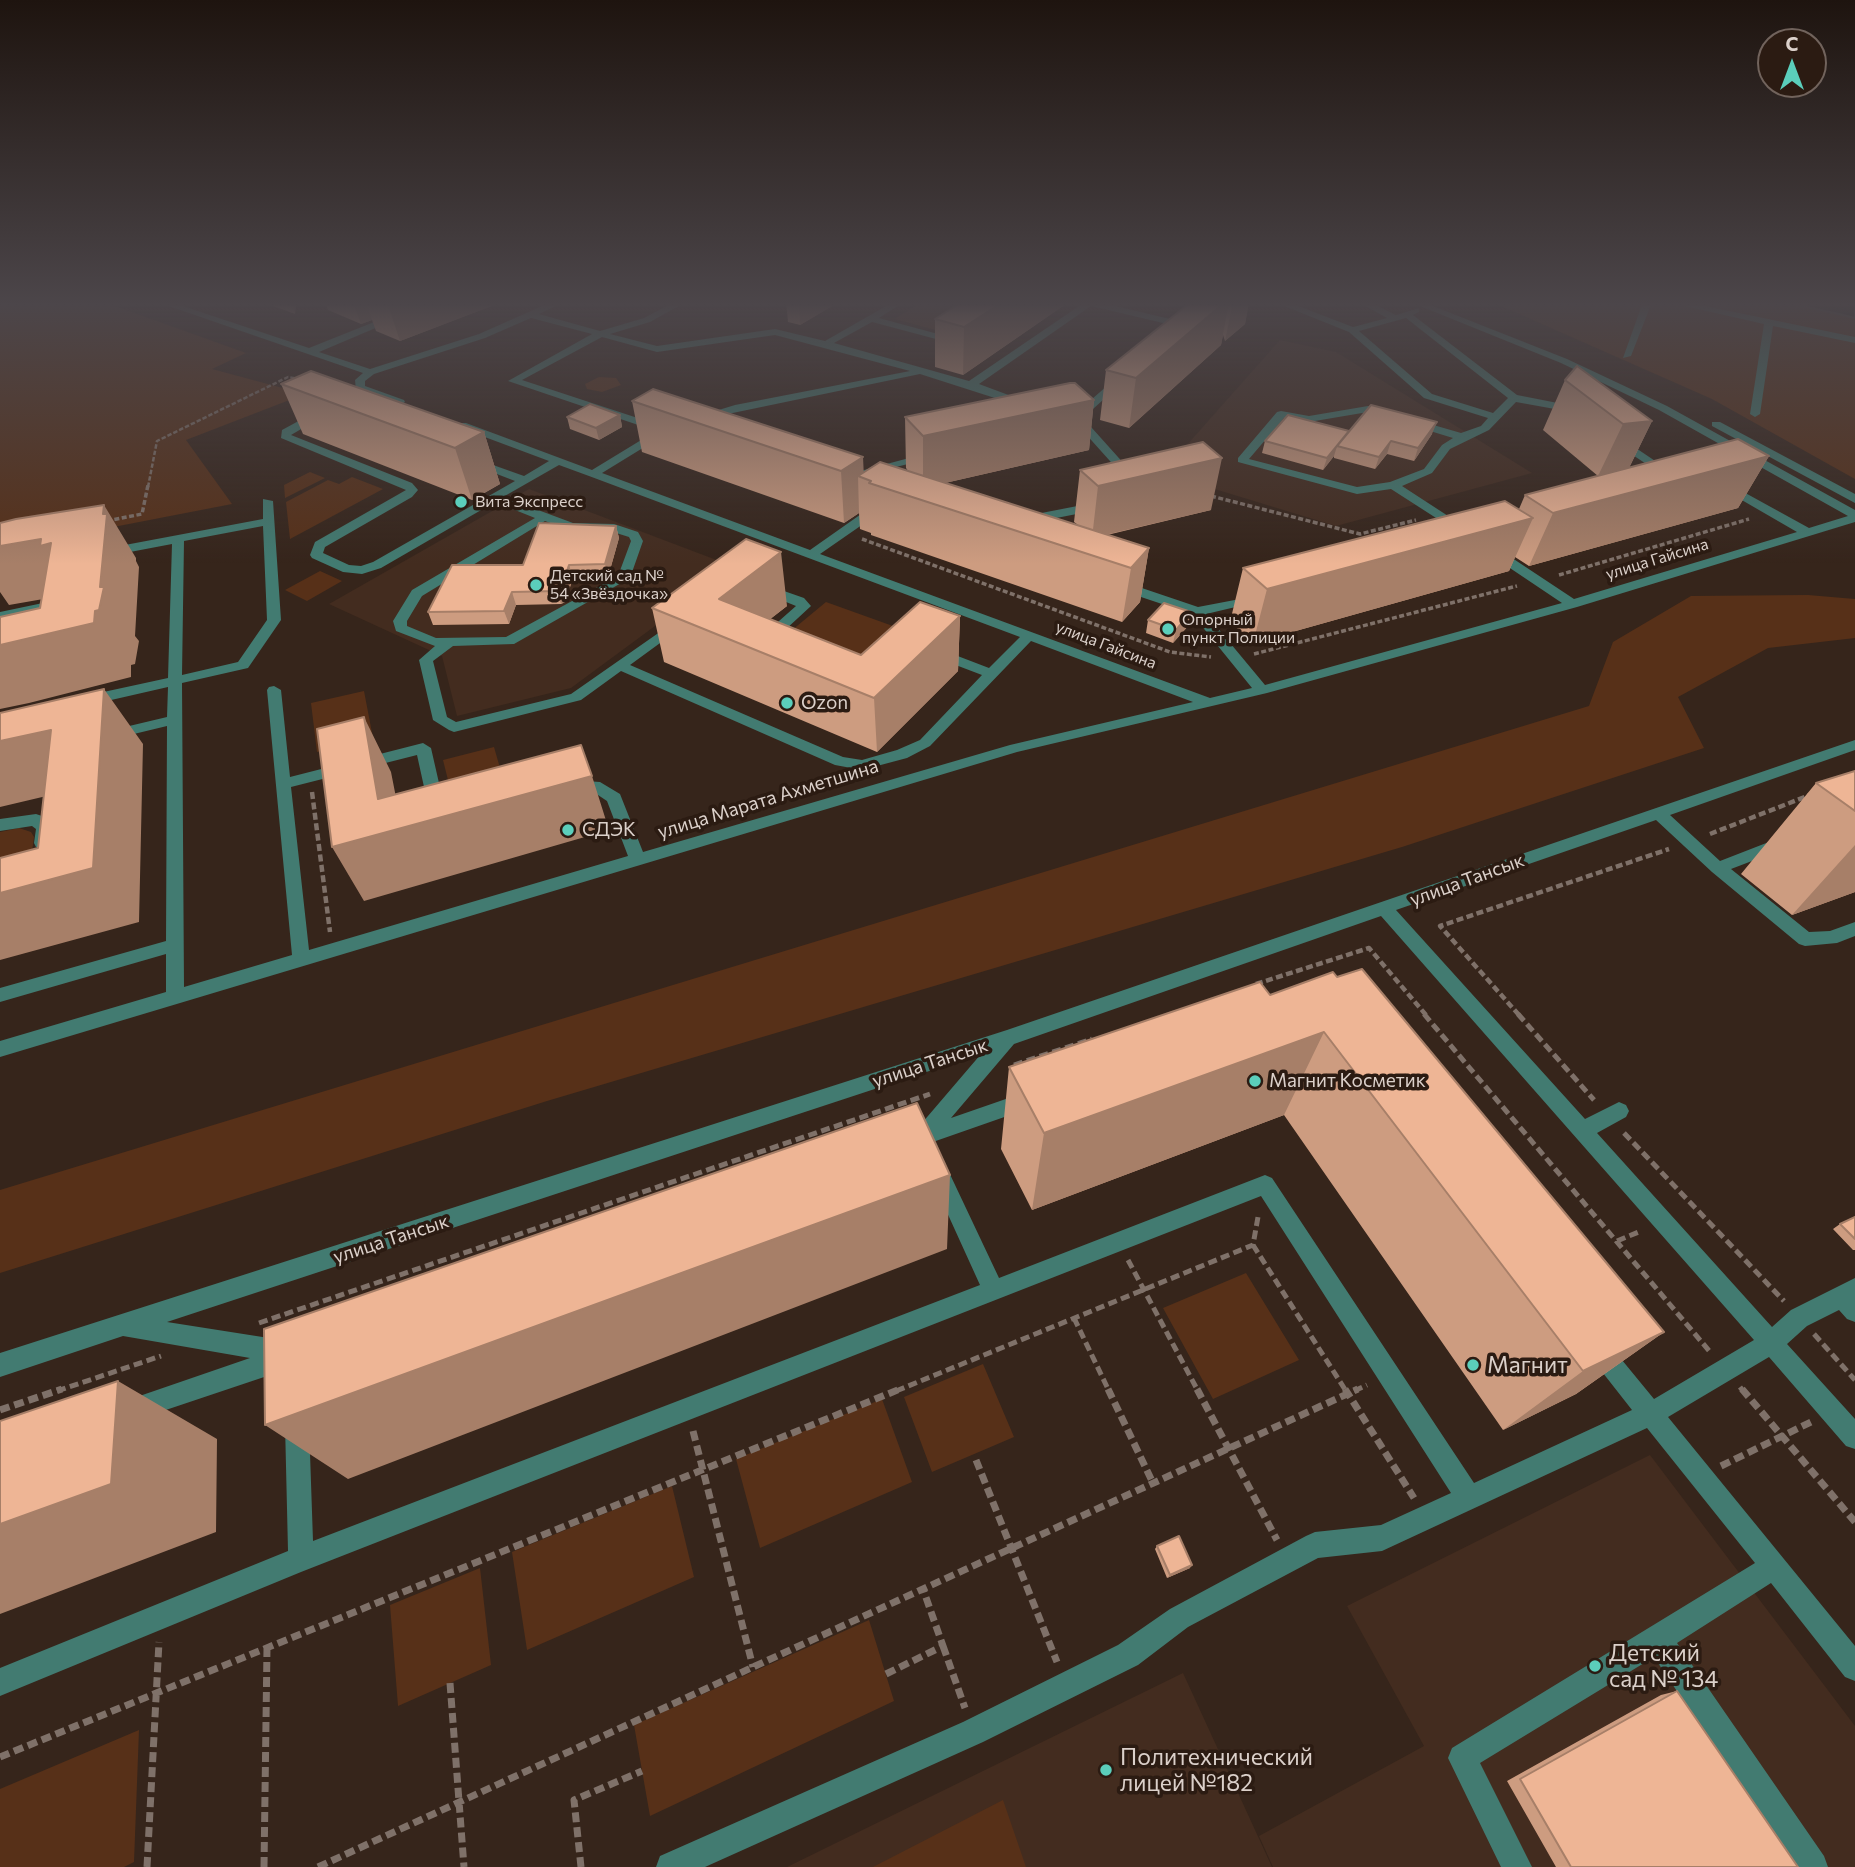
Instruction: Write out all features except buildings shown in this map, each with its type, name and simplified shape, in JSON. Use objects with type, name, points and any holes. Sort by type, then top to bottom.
[{"type":"street","points":[[349,400],[364,389]]},
{"type":"street","points":[[364,389],[419,410]]},
{"type":"street","points":[[541,389],[672,431],[593,474]]},
{"type":"street","points":[[688,423],[735,408],[831,389]]},
{"type":"street","points":[[981,389],[1039,408]]},
{"type":"street","points":[[1064,418],[1077,418],[1111,389]]},
{"type":"street","points":[[1419,389],[1427,396],[1495,416]]},
{"type":"street","points":[[1503,389],[1514,398],[1569,408],[1682,483],[1669,486]]},
{"type":"street","points":[[1623,389],[1855,517]]},
{"type":"street","points":[[1648,389],[1855,499]]},
{"type":"street","points":[[1755,414],[1759,389]]},
{"type":"street","points":[[1462,437],[1368,409],[1309,419],[1281,414],[1242,460],[1357,491],[1393,485],[1428,471],[1446,447],[1485,428],[1514,398]]},
{"type":"street","points":[[330,409],[290,428],[285,432],[285,436],[408,485],[412,490],[408,495],[323,542],[316,549],[316,555],[347,569],[369,568],[558,461]]},
{"type":"street","points":[[1077,418],[1138,486]]},
{"type":"street","name":"улица Гайсина","points":[[444,419],[1030,634],[1211,704],[1572,604],[1855,517]]},
{"type":"street","points":[[829,481],[947,451]]},
{"type":"street","points":[[459,457],[524,481]]},
{"type":"street","points":[[1708,477],[1807,532]]},
{"type":"street","points":[[1393,485],[1474,538],[1461,542]]},
{"type":"street","points":[[494,498],[572,527],[616,528],[634,535],[637,541],[626,576],[513,640],[448,643],[429,641],[401,628],[400,621],[413,597],[544,517]]},
{"type":"street","points":[[67,705],[243,665],[274,620],[267,501]]},
{"type":"street","points":[[812,554],[843,532],[886,508],[867,502]]},
{"type":"street","points":[[1014,523],[1107,504]]},
{"type":"street","points":[[96,555],[268,521]]},
{"type":"street","points":[[175,997],[174,720],[178,539]]},
{"type":"street","points":[[765,557],[783,544]]},
{"type":"street","points":[[1485,545],[1572,604]]},
{"type":"street","points":[[1105,581],[1197,611],[1264,596]]},
{"type":"street","points":[[750,583],[799,601],[804,606],[765,641],[763,647],[768,651]]},
{"type":"street","points":[[0,616],[62,603],[70,604],[69,617]]},
{"type":"street","points":[[1197,611],[1262,690]]},
{"type":"street","points":[[283,784],[435,737],[462,726],[569,700],[586,692],[685,618]]},
{"type":"street","points":[[621,666],[840,761],[858,765],[870,764],[919,747],[1030,634]]},
{"type":"street","points":[[448,643],[426,660],[440,720],[435,737],[436,807],[450,815]]},
{"type":"street","points":[[919,647],[992,674]]},
{"type":"street","points":[[274,690],[300,960]]},
{"type":"street","name":"улица Марата Ахметшина","points":[[0,1049],[1046,739],[1211,704]]},
{"type":"street","points":[[94,739],[174,720]]},
{"type":"street","name":"улица Тансык","points":[[0,1365],[1007,1038],[1855,745]]},
{"type":"street","points":[[552,790],[586,784],[609,792],[614,798],[638,860]]},
{"type":"street","points":[[1657,812],[1718,868],[1805,940],[1832,938],[1855,929]]},
{"type":"street","points":[[0,825],[29,819],[41,822],[44,828],[41,861]]},
{"type":"street","points":[[1718,868],[1793,839]]},
{"type":"street","points":[[1385,909],[1855,1437]]},
{"type":"street","points":[[0,995],[175,945]]},
{"type":"street","points":[[928,1150],[971,1080],[1007,1038]]},
{"type":"street","points":[[896,1146],[928,1150],[1040,1097]]},
{"type":"street","points":[[1583,1129],[1614,1115]]},
{"type":"street","points":[[928,1150],[993,1289]]},
{"type":"street","points":[[0,1682],[301,1559],[1265,1185],[1469,1498]]},
{"type":"street","points":[[671,1867],[973,1732],[1128,1655],[1179,1618],[1315,1545],[1382,1538],[1650,1414],[1771,1343],[1800,1318],[1851,1299]]},
{"type":"street","points":[[125,1326],[302,1352]]},
{"type":"street","points":[[1591,1340],[1855,1667]]},
{"type":"street","points":[[301,1559],[296,1388],[302,1352]]},
{"type":"street","points":[[116,1415],[302,1352]]},
{"type":"street","points":[[1517,1867],[1462,1758],[1739,1590],[1773,1566]]},
{"type":"street","points":[[1658,1639],[1813,1867]]},
{"type":"path","points":[[103,522],[142,514],[157,440],[263,389]]},
{"type":"path","points":[[1201,493],[1360,534],[1438,514]]},
{"type":"path","points":[[843,532],[1170,652],[1234,659],[1539,580],[1773,512]]},
{"type":"path","points":[[310,777],[332,950]]},
{"type":"path","points":[[1817,792],[1690,842],[1440,926],[1855,1380]]},
{"type":"path","points":[[1244,988],[1369,948],[1855,1522]]},
{"type":"path","points":[[971,1080],[1101,1036]]},
{"type":"path","points":[[249,1326],[932,1093]]},
{"type":"path","points":[[1265,1185],[1253,1245],[1427,1518]]},
{"type":"path","points":[[1688,1210],[1695,1205]]},
{"type":"path","points":[[1617,1241],[1645,1229]]},
{"type":"path","points":[[1118,1241],[1288,1560]]},
{"type":"path","points":[[0,1757],[1253,1245]]},
{"type":"path","points":[[1074,1318],[1153,1483]]},
{"type":"path","points":[[0,1410],[170,1353]]},
{"type":"path","points":[[318,1867],[1389,1375]]},
{"type":"path","points":[[687,1408],[753,1667]]},
{"type":"path","points":[[1701,1476],[1815,1420]]},
{"type":"path","points":[[975,1460],[1066,1686]]},
{"type":"path","points":[[923,1589],[973,1732]]},
{"type":"path","points":[[146,1867],[161,1616]]},
{"type":"path","points":[[886,1674],[943,1646]]},
{"type":"path","points":[[264,1867],[267,1648]]},
{"type":"path","points":[[450,1683],[464,1867]]},
{"type":"path","points":[[581,1867],[574,1800],[642,1771]]},
{"type":"shaded area","points":[[0,389],[287,389],[305,394],[186,440],[232,504],[0,549]]},
{"type":"shaded area","points":[[588,389],[610,389],[602,392]]},
{"type":"shaded area","points":[[1236,389],[1396,389],[1532,473],[1336,526],[1162,473]]},
{"type":"shaded area","points":[[1690,389],[1855,389],[1855,479]]},
{"type":"shaded area","points":[[310,472],[325,478],[285,498],[284,485]]},
{"type":"shaded area","points":[[352,477],[383,489],[290,539],[286,502],[328,480],[339,484]]},
{"type":"shaded area","name":"Детский сад № 54 «Звёздочка»","points":[[529,489],[735,567],[571,688],[457,716],[442,656],[329,604],[501,506],[517,505],[521,502],[522,493]]},
{"type":"shaded area","points":[[320,571],[342,581],[307,601],[285,590]]},
{"type":"shaded area","points":[[1808,595],[1855,599],[1855,638],[1768,648],[1678,697],[1704,748],[1402,847],[547,1101],[0,1273],[0,1190],[1589,706],[1613,642],[1691,596]]},
{"type":"shaded area","points":[[826,602],[904,630],[853,676],[774,645]]},
{"type":"shaded area","points":[[364,691],[373,738],[317,752],[311,703]]},
{"type":"shaded area","points":[[494,747],[502,775],[450,788],[443,760]]},
{"type":"shaded area","points":[[19,828],[31,832],[34,837],[30,867],[0,890],[0,832]]},
{"type":"shaded area","points":[[1246,1273],[1299,1360],[1213,1399],[1163,1308]]},
{"type":"shaded area","points":[[983,1364],[1014,1437],[932,1472],[904,1397]]},
{"type":"shaded area","points":[[882,1399],[912,1482],[760,1548],[736,1459]]},
{"type":"shaded area","name":"Детский сад № 134","points":[[1650,1455],[1855,1726],[1855,1867],[1273,1867],[1259,1836],[1424,1746],[1347,1606]]},
{"type":"shaded area","points":[[672,1486],[694,1577],[527,1650],[512,1552]]},
{"type":"shaded area","points":[[480,1568],[491,1665],[398,1706],[390,1605]]},
{"type":"shaded area","points":[[869,1620],[894,1701],[650,1816],[634,1725]]},
{"type":"shaded area","name":"Политехнический лицей №182","points":[[1183,1673],[1272,1867],[787,1867]]},
{"type":"shaded area","points":[[139,1730],[134,1862],[124,1867],[0,1867],[0,1789]]},
{"type":"shaded area","points":[[1003,1800],[1026,1867],[873,1867]]},
{"type":"place","name":"Вита Экспресс","points":[[461,502]]},
{"type":"place","name":"Детский сад № 54 «Звёздочка»","points":[[536,585]]},
{"type":"place","name":"Опорный пункт Полиции","points":[[1168,629]]},
{"type":"place","name":"Ozon","points":[[787,703]]},
{"type":"place","name":"СДЭК","points":[[568,830]]},
{"type":"place","name":"Магнит Косметик","points":[[1255,1081]]},
{"type":"place","name":"Магнит","points":[[1473,1365]]},
{"type":"place","name":"Детский сад № 134","points":[[1595,1666]]},
{"type":"place","name":"Политехнический лицей №182","points":[[1106,1770]]}]
